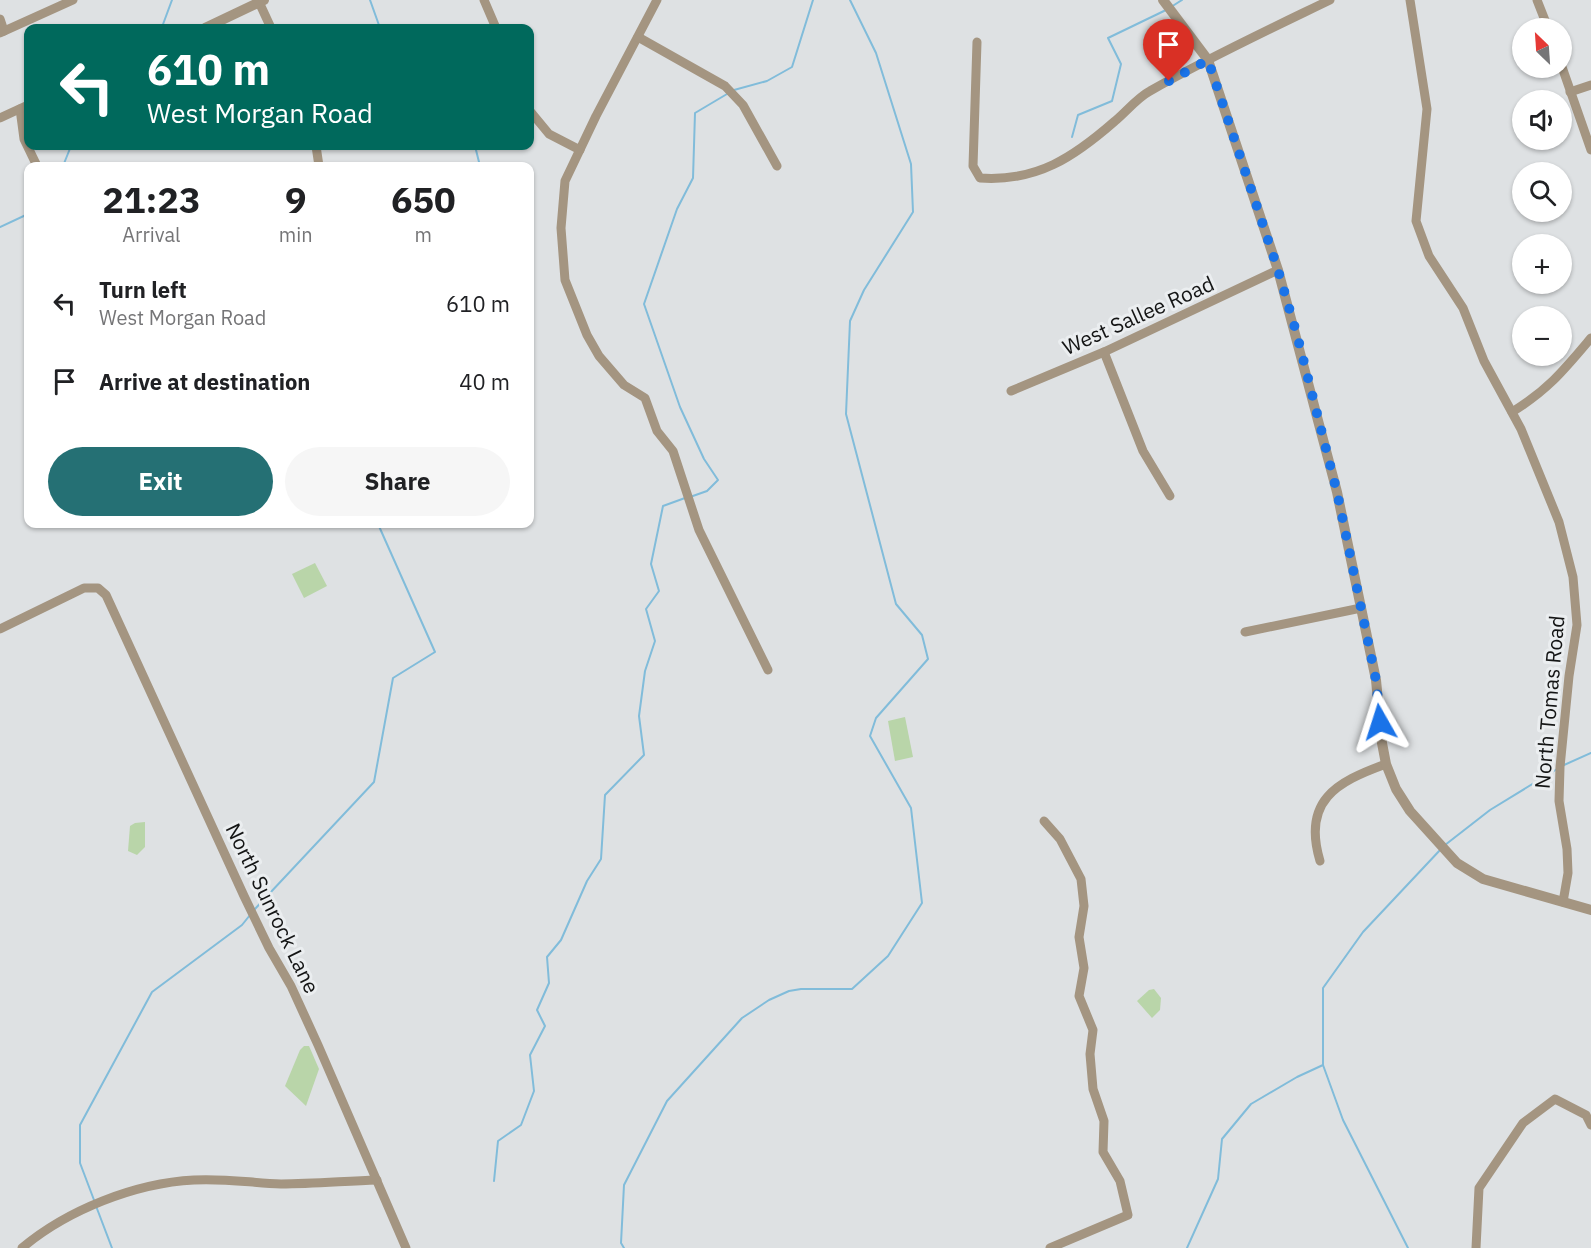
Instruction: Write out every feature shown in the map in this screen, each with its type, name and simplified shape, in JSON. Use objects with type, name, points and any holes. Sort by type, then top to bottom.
[{"type":"street","points":[[0,20],[2,32],[74,0]]},
{"type":"street","points":[[484,0],[494,24]]},
{"type":"street","points":[[657,0],[565,181],[561,228],[565,280],[587,335],[599,356],[624,385],[645,398],[657,431],[673,451],[699,530],[768,669]]},
{"type":"street","points":[[1163,0],[1208,60],[1278,270],[1337,492],[1376,680],[1386,764],[1396,789],[1410,811],[1457,863],[1483,879],[1591,910]]},
{"type":"street","points":[[977,42],[973,166],[980,178],[1010,178],[1026,175],[1070,157],[1087,146],[1147,93],[1330,0]]},
{"type":"street","name":"North Tomas Road","points":[[1410,0],[1427,109],[1416,221],[1429,256],[1463,308],[1484,361],[1521,429],[1559,522],[1573,577],[1577,625],[1569,676],[1560,767],[1559,801],[1567,849],[1568,873],[1563,902]]},
{"type":"street","points":[[1537,0],[1544,18]]},
{"type":"street","points":[[214,24],[259,3]]},
{"type":"street","points":[[259,3],[264,24]]},
{"type":"street","points":[[259,3],[269,24]]},
{"type":"street","points":[[638,37],[725,87],[743,105],[777,166]]},
{"type":"street","points":[[1572,91],[1591,85]]},
{"type":"street","points":[[1572,98],[1591,150]]},
{"type":"street","points":[[0,118],[24,107],[24,139]]},
{"type":"street","points":[[534,116],[549,134],[580,150]]},
{"type":"street","name":"West Sallee Road","points":[[1011,391],[1104,352],[1278,270]]},
{"type":"street","points":[[1512,412],[1535,398],[1554,381],[1591,338]]},
{"type":"street","points":[[1104,352],[1143,451],[1170,496]]},
{"type":"street","name":"North Sunrock Lane","points":[[0,629],[84,588],[98,588],[106,595],[244,896],[269,948],[291,986],[318,1045],[377,1180],[401,1246]]},
{"type":"street","points":[[1245,633],[1361,608]]},
{"type":"street","points":[[1320,861],[1314,834],[1323,801],[1336,787],[1356,775],[1386,764]]},
{"type":"street","points":[[1044,821],[1060,839],[1082,879],[1084,906],[1079,937],[1084,968],[1079,996],[1093,1030],[1090,1054],[1093,1089],[1104,1121],[1102,1152],[1120,1181],[1128,1215],[1050,1248]]},
{"type":"street","points":[[1476,1248],[1479,1188],[1523,1123],[1555,1099],[1586,1115],[1591,1125]]},
{"type":"street","points":[[22,1248],[58,1222],[94,1204],[147,1188],[194,1180],[281,1184],[377,1180]]},
{"type":"green space","points":[[315,563],[327,586],[304,598],[292,574]]},
{"type":"green space","points":[[905,717],[913,757],[895,761],[888,721]]},
{"type":"green space","points":[[145,822],[145,847],[137,855],[128,851],[130,826]]},
{"type":"green space","points":[[1154,989],[1161,998],[1160,1010],[1152,1018],[1137,1001],[1149,990]]},
{"type":"green space","points":[[304,1046],[309,1046],[319,1069],[306,1106],[285,1086],[300,1050]]},
{"type":"waterway","points":[[163,24],[172,0]]},
{"type":"waterway","points":[[370,0],[379,24]]},
{"type":"waterway","points":[[734,90],[767,81],[792,67],[813,0]]},
{"type":"waterway","points":[[624,1248],[621,1243],[624,1185],[667,1101],[742,1018],[769,1000],[789,991],[801,989],[852,989],[888,956],[922,903],[911,808],[870,736],[876,718],[928,659],[922,635],[896,604],[846,414],[850,321],[864,290],[913,212],[911,164],[876,53],[850,0]]},
{"type":"waterway","points":[[1171,7],[1182,0]]},
{"type":"waterway","points":[[1072,137],[1078,115],[1112,101],[1121,64],[1108,38],[1166,10]]},
{"type":"waterway","points":[[690,497],[707,491],[718,480],[704,459],[680,407],[644,304],[677,209],[693,178],[695,113],[727,94]]},
{"type":"waterway","points":[[65,162],[69,150]]},
{"type":"waterway","points":[[476,150],[479,162]]},
{"type":"waterway","points":[[0,227],[24,216]]},
{"type":"waterway","points":[[494,1181],[498,1141],[521,1125],[534,1091],[530,1055],[545,1026],[537,1010],[549,983],[547,957],[561,940],[587,881],[601,859],[605,795],[644,755],[639,716],[645,671],[655,641],[646,609],[659,591],[651,564],[663,506],[685,498]]},
{"type":"waterway","points":[[254,910],[374,782],[393,678],[435,652],[380,528]]},
{"type":"waterway","points":[[1564,765],[1591,753]]},
{"type":"waterway","points":[[1445,845],[1490,810],[1557,769]]},
{"type":"waterway","points":[[1408,1248],[1343,1120],[1323,1065],[1323,988],[1363,932],[1441,849]]},
{"type":"waterway","points":[[94,1200],[80,1163],[80,1125],[152,992],[242,925],[250,915]]},
{"type":"waterway","points":[[1187,1248],[1218,1179],[1222,1139],[1251,1104],[1297,1077],[1323,1065]]},
{"type":"waterway","points":[[96,1206],[112,1248]]},
{"type":"route","points":[[1169,81],[1208,60],[1272,249],[1297,335],[1337,492],[1376,680],[1380,722]]}]
